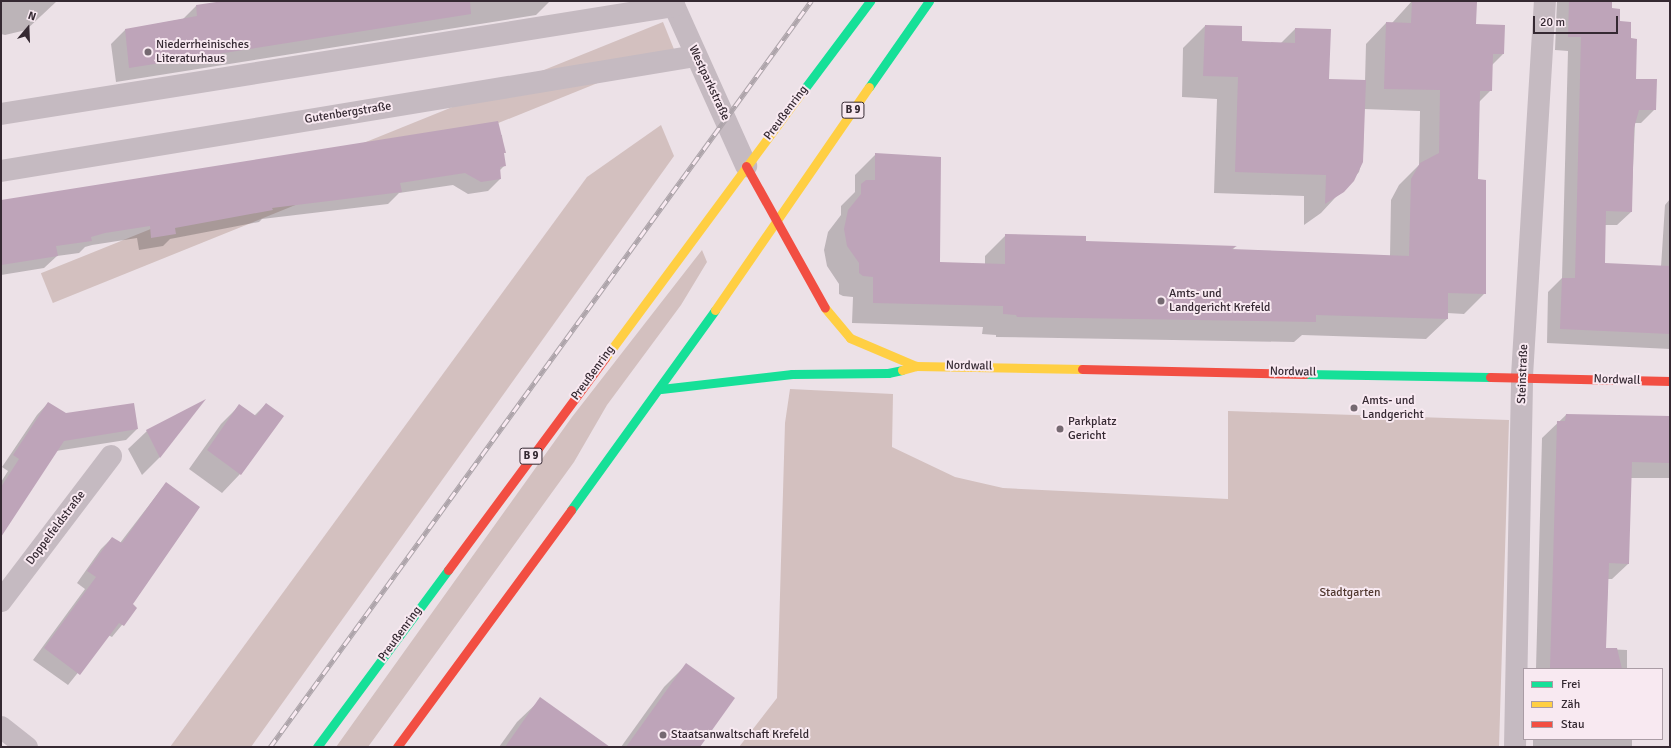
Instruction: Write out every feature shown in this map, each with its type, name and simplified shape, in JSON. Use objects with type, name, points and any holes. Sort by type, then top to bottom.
[{"type":"main road","name":"Preußenring","points":[[317,747],[746,166],[870,1]]},
{"type":"main road","name":"B 9","points":[[397,747],[661,389],[929,1]]},
{"type":"main road","name":"Nordwall","points":[[746,166],[777,220],[822,305],[850,338],[916,366]]},
{"type":"main road","name":"Nordwall","points":[[661,389],[792,374],[888,374],[916,366],[1522,376],[1670,381]]},
{"type":"street","name":"Steinstraße","points":[[1515,747],[1522,376],[1546,1]]},
{"type":"street","name":"Westparkstraße","points":[[673,3],[696,56],[726,118],[746,166]]},
{"type":"street","points":[[1,114],[673,3]]},
{"type":"street","name":"Gutenbergstraße","points":[[1,170],[696,56]]},
{"type":"street","name":"Doppelfeldstraße","points":[[1,601],[111,456]]},
{"type":"street","points":[[1,727],[27,747]]},
{"type":"green space","points":[[663,22],[675,52],[53,303],[41,273]]},
{"type":"green space","points":[[661,125],[674,156],[251,747],[170,747],[587,177]]},
{"type":"green space","points":[[702,250],[707,262],[681,305],[607,405],[574,462],[368,747],[336,747],[572,417]]},
{"type":"green space","name":"Stadtgarten","points":[[790,389],[893,394],[892,447],[955,477],[1003,488],[1228,499],[1228,411],[1509,420],[1499,747],[739,747],[777,698],[785,423]]},
{"type":"building","points":[[223,1],[470,1],[471,14],[129,68],[125,29],[197,16],[196,5]]},
{"type":"building","points":[[1412,1],[1477,2],[1476,24],[1505,25],[1504,54],[1493,54],[1492,91],[1480,91],[1478,179],[1486,180],[1486,294],[1448,293],[1448,319],[1316,315],[1316,322],[1017,317],[1016,315],[1003,314],[1003,306],[873,303],[873,277],[863,276],[859,273],[859,263],[847,246],[844,229],[848,210],[861,194],[861,184],[866,180],[875,180],[875,153],[941,157],[940,262],[1005,264],[1005,234],[1086,236],[1086,241],[1237,246],[1231,249],[1409,256],[1411,179],[1420,163],[1439,153],[1440,90],[1384,89],[1386,22],[1411,23]]},
{"type":"building","points":[[1569,1],[1612,1],[1612,8],[1620,9],[1620,21],[1631,22],[1631,38],[1637,39],[1636,79],[1657,79],[1656,110],[1639,110],[1634,128],[1632,212],[1606,211],[1605,263],[1670,266],[1670,334],[1560,329],[1562,278],[1575,278],[1581,37],[1568,37]]},
{"type":"building","points":[[1205,25],[1242,26],[1242,41],[1295,43],[1295,28],[1331,29],[1329,79],[1366,80],[1363,162],[1354,181],[1344,192],[1325,204],[1326,175],[1235,172],[1238,77],[1203,76]]},
{"type":"building","points":[[498,121],[506,153],[504,153],[506,166],[500,167],[501,179],[481,182],[465,173],[400,183],[402,192],[272,208],[273,210],[175,228],[176,234],[151,238],[150,226],[105,233],[91,237],[92,241],[56,246],[58,256],[1,265],[1,200]]},
{"type":"building","points":[[206,399],[160,458],[146,430]]},
{"type":"building","points":[[48,402],[66,413],[134,403],[138,429],[64,441],[1,537],[1,487],[19,459],[13,455]]},
{"type":"building","points":[[266,403],[284,416],[241,475],[207,450],[239,404],[256,416]]},
{"type":"building","points":[[1566,414],[1670,416],[1670,463],[1632,462],[1629,564],[1609,563],[1606,648],[1617,648],[1622,668],[1550,668],[1557,421],[1565,421]]},
{"type":"building","points":[[166,482],[200,507],[133,604],[137,608],[124,626],[119,623],[80,675],[44,648],[96,577],[87,571],[112,537],[122,543]]},
{"type":"building","points":[[686,663],[735,698],[700,747],[626,747]]},
{"type":"building","points":[[540,697],[610,747],[505,747]]},
{"type":"railway","points":[[270,747],[811,1]]},
{"type":"traffic: fast","points":[[802,92],[870,1]]},
{"type":"traffic: fast","points":[[869,87],[929,1]]},
{"type":"traffic: fast","points":[[571,510],[715,310]]},
{"type":"traffic: fast","points":[[661,389],[792,374],[888,373],[902,370]]},
{"type":"traffic: fast","points":[[1305,374],[1490,377]]},
{"type":"traffic: fast","points":[[317,747],[448,570]]},
{"type":"traffic: slow","points":[[715,310],[869,87]]},
{"type":"traffic: slow","points":[[605,358],[802,92]]},
{"type":"traffic: slow","points":[[825,308],[850,338],[916,366]]},
{"type":"traffic: slow","points":[[902,370],[916,366],[1082,369]]},
{"type":"traffic: jam","points":[[746,166],[825,308]]},
{"type":"traffic: jam","points":[[448,570],[605,358]]},
{"type":"traffic: jam","points":[[1082,369],[1305,374]]},
{"type":"traffic: jam","points":[[1490,377],[1670,381]]},
{"type":"traffic: jam","points":[[397,747],[571,510]]},
{"type":"place","name":"Niederrheinisches Literaturhaus","points":[[148,52]]},
{"type":"place","name":"Amts- und Landgericht Krefeld","points":[[1161,301]]},
{"type":"place","name":"Amts- und Landgericht","points":[[1354,408]]},
{"type":"place","name":"Parkplatz Gericht","points":[[1060,429]]},
{"type":"place","name":"Staatsanwaltschaft Krefeld","points":[[663,735]]}]
